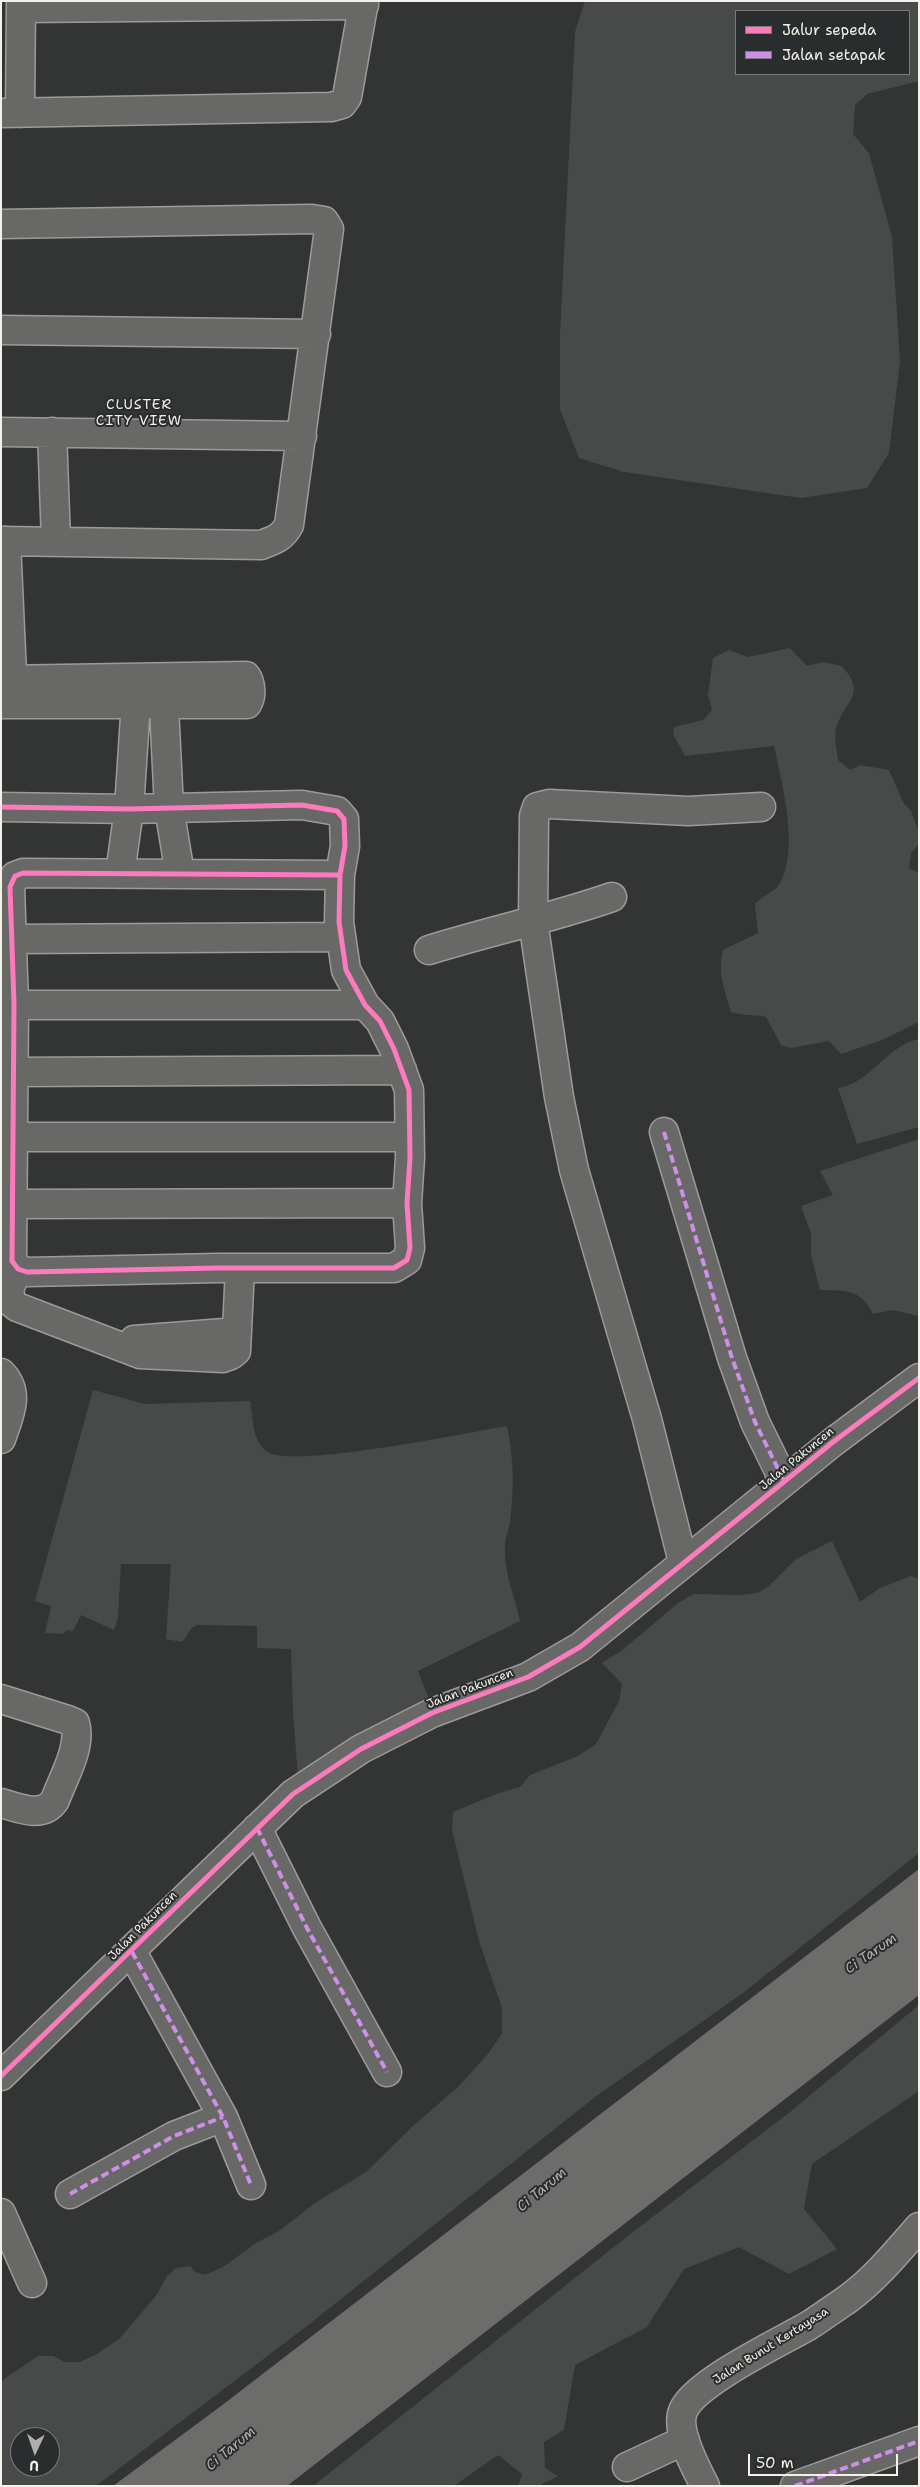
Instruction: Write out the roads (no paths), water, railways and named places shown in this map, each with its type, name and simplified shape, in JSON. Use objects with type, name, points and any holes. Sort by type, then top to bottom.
[{"type":"street","points":[[364,3],[347,97],[342,104],[331,108],[11,113],[21,5],[364,3]]},
{"type":"street","points":[[1,224],[312,219],[324,221],[329,229],[289,525],[277,540],[261,545],[56,540],[4,541],[7,692],[150,690]]},
{"type":"street","points":[[1,330],[316,334]]},
{"type":"street","points":[[1,432],[302,436]]},
{"type":"street","points":[[52,432],[56,540]]},
{"type":"street","points":[[150,690],[180,874]]},
{"type":"street","points":[[120,874],[129,809],[150,690]]},
{"type":"street","points":[[683,1562],[647,1419],[574,1170],[559,1097],[533,921],[534,816],[537,808],[550,804],[688,811],[761,806]]},
{"type":"street","points":[[1,807],[129,809],[302,805],[337,811],[344,819],[345,846],[340,875],[340,937],[346,970],[365,1005],[380,1021],[409,1090],[410,1158],[407,1203],[410,1248],[407,1260],[394,1268],[240,1268],[27,1272],[18,1269],[12,1261],[14,1204],[12,1072],[14,1005],[10,887],[15,876],[23,873],[340,875]]},
{"type":"street","points":[[429,950],[482,933],[566,914],[612,897]]},
{"type":"street","points":[[13,939],[340,937]]},
{"type":"street","points":[[14,1005],[365,1005]]},
{"type":"street","points":[[12,1072],[402,1070]]},
{"type":"street","points":[[664,1132],[732,1358],[755,1422],[784,1481]]},
{"type":"street","points":[[12,1138],[409,1137]]},
{"type":"street","points":[[14,1204],[407,1203]]},
{"type":"street","points":[[18,1269],[5,1294],[17,1307],[108,1342],[126,1351],[140,1354],[223,1358],[231,1356],[236,1351],[240,1268]]},
{"type":"street","points":[[1,1373],[11,1384],[14,1399],[1,1439]]},
{"type":"street","name":"Jalan Pakuncen","points":[[1,2076],[132,1952],[293,1794],[362,1749],[432,1713],[528,1677],[580,1647],[784,1481],[919,1378]]},
{"type":"street","points":[[1,1699],[68,1720],[75,1723],[78,1732],[76,1743],[50,1808],[41,1812],[1,1804]]},
{"type":"street","points":[[257,1828],[303,1920],[387,2072]]},
{"type":"street","points":[[132,1952],[223,2117],[251,2185]]},
{"type":"street","points":[[70,2194],[174,2136],[223,2117]]},
{"type":"street","points":[[1,2213],[32,2282]]},
{"type":"street","name":"Jalan Bunut Kertayasa","points":[[705,2486],[681,2428],[682,2412],[689,2400],[720,2376],[809,2325],[850,2297],[882,2269],[919,2227]]},
{"type":"street","points":[[627,2468],[685,2440]]},
{"type":"street","points":[[795,2486],[919,2441]]},
{"type":"water","name":"Ci Tarum","points":[[919,1869],[919,1995],[287,2486],[113,2486],[221,2406]]},
{"type":"district","name":"CLUSTER CITY VIEW","points":[[139,414]]}]
